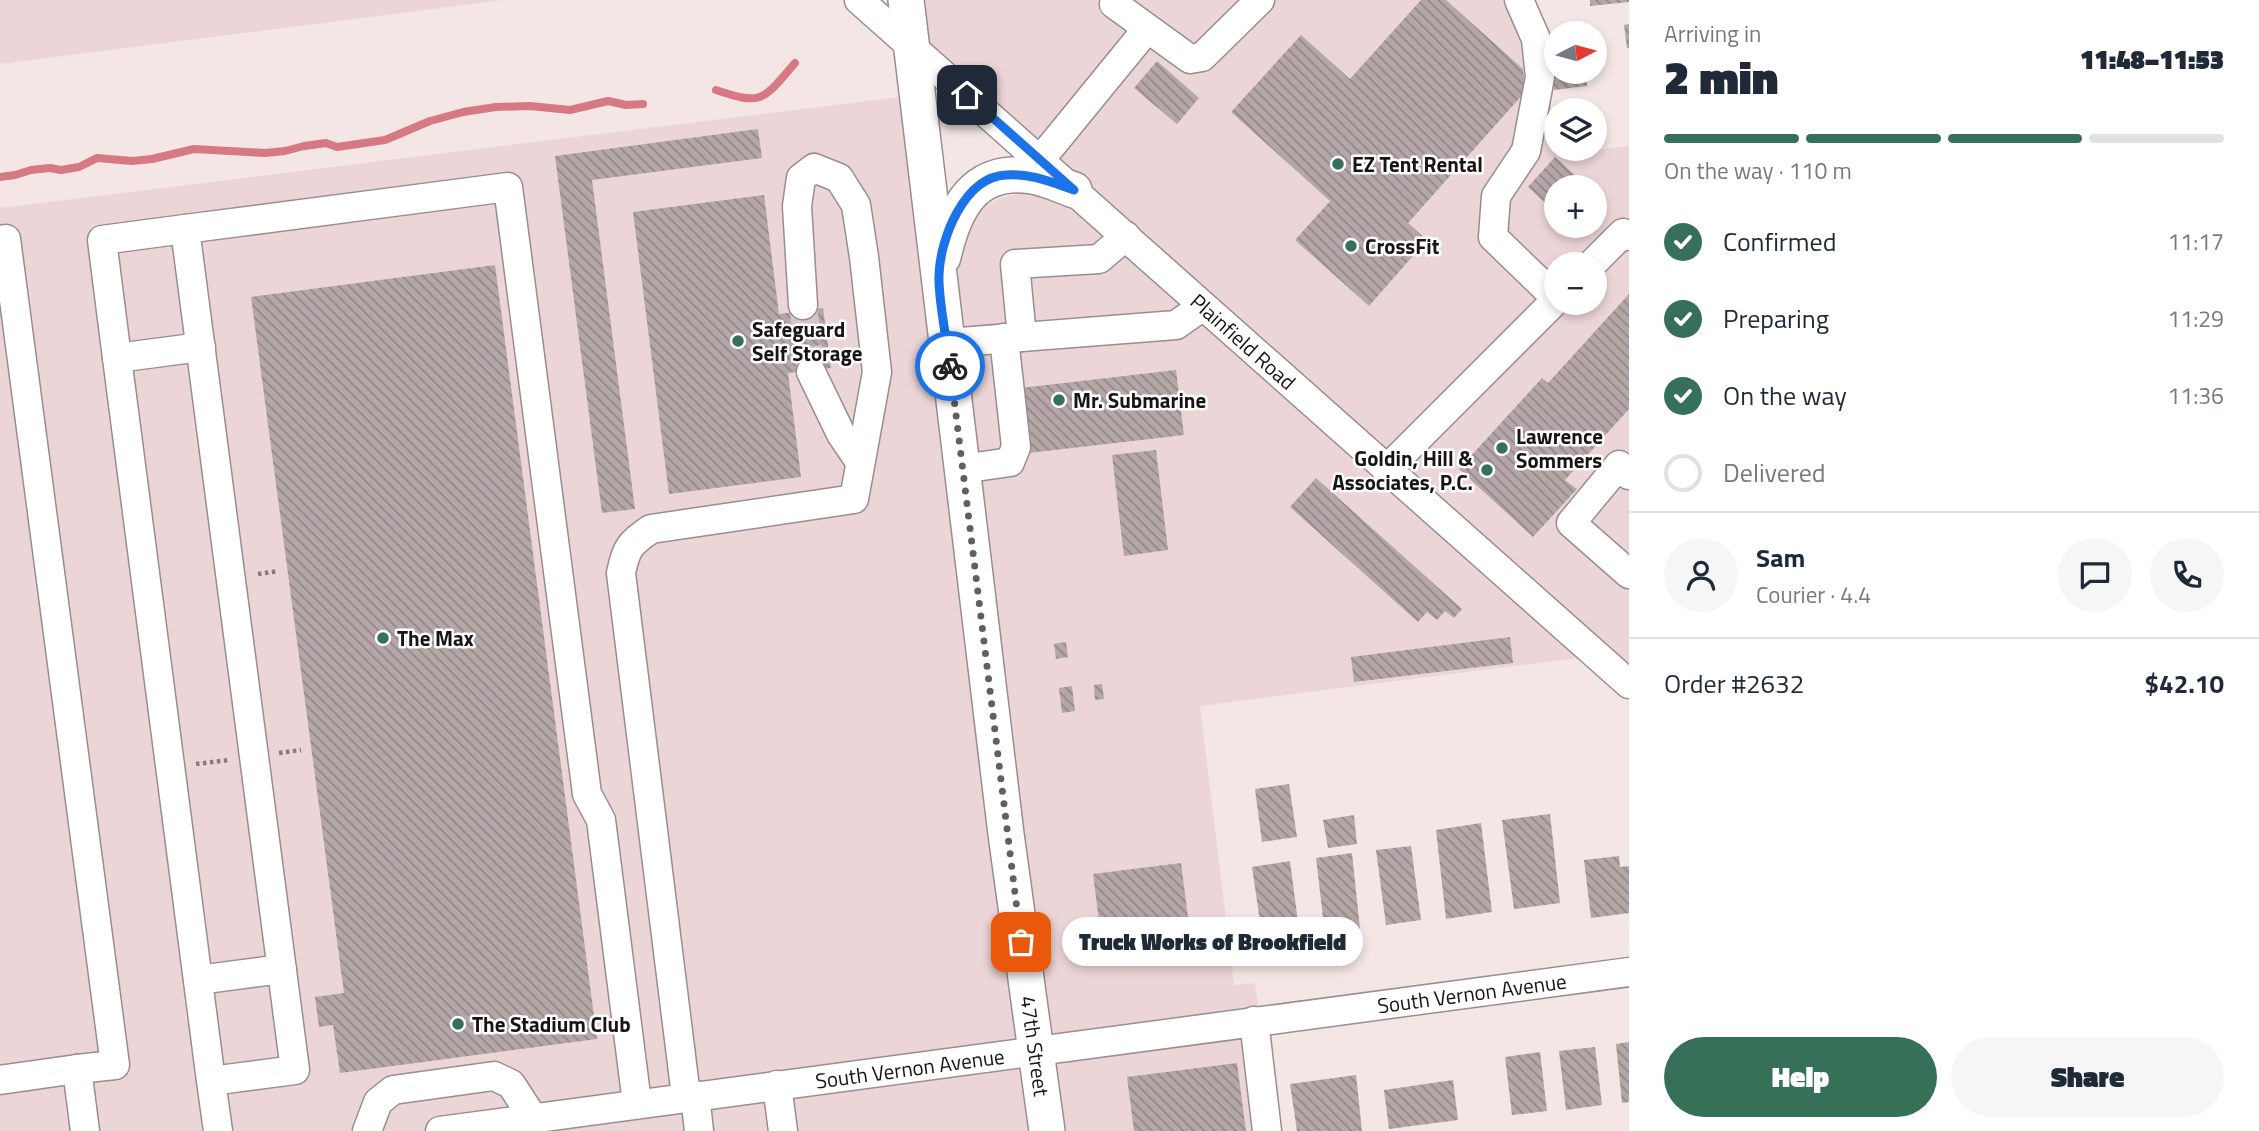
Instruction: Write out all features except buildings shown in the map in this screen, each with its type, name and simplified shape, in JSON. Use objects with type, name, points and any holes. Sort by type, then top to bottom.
[{"type":"main road","name":"47th Street","points":[[905,0],[1006,834],[1047,1131]]},
{"type":"main road","points":[[939,274],[949,229],[962,203],[978,186],[1003,174],[1034,176],[1074,190]]},
{"type":"street","name":"Plainfield Road","points":[[859,0],[1629,684]]},
{"type":"street","points":[[1115,0],[1114,4],[1190,59],[1202,57],[1261,0]]},
{"type":"street","points":[[1519,0],[1536,39],[1540,77],[1526,151],[1496,196],[1493,237],[1544,287]]},
{"type":"street","points":[[1040,160],[1147,29]]},
{"type":"street","points":[[699,1131],[690,1096],[621,573],[625,551],[652,529],[854,499],[877,372],[856,205],[839,178],[814,168],[801,178],[797,206],[803,305]]},
{"type":"street","points":[[218,1131],[102,240],[508,187],[587,794],[601,820],[637,1103]]},
{"type":"street","points":[[185,229],[295,1070],[211,1081]]},
{"type":"street","points":[[1604,252],[1623,233],[1629,236]]},
{"type":"street","points":[[962,468],[1010,462],[1016,447],[1013,337],[1015,264],[1098,259],[1126,236]]},
{"type":"street","points":[[0,240],[6,239],[115,1065],[0,1080]]},
{"type":"street","points":[[947,343],[1175,325],[1203,306]]},
{"type":"street","points":[[1387,470],[1544,311]]},
{"type":"street","points":[[117,358],[201,347]]},
{"type":"street","points":[[811,372],[841,433],[860,462]]},
{"type":"street","points":[[1629,475],[1619,465],[1571,523],[1629,574]]},
{"type":"street","points":[[198,980],[282,968]]},
{"type":"street","name":"South Vernon Avenue","points":[[440,1131],[1629,972]]},
{"type":"street","points":[[1254,1021],[1267,1131]]},
{"type":"street","points":[[77,1069],[85,1131]]},
{"type":"street","points":[[367,1131],[378,1102],[393,1090],[494,1076],[511,1084],[533,1118]]},
{"type":"street","points":[[777,1085],[783,1131]]},
{"type":"shaded area","points":[[0,0],[503,0],[0,64]]},
{"type":"shaded area","points":[[915,0],[1536,0],[1544,59],[1544,84],[1547,84],[1549,98],[1544,98],[1544,161],[1607,161],[1607,148],[1629,146],[1629,669],[920,35]]},
{"type":"shaded area","points":[[907,96],[1035,1131],[0,1131],[0,208]]},
{"type":"shaded area","points":[[1032,190],[1071,200],[1585,657],[1200,706],[1234,985],[1255,983],[1274,1131],[1061,1131],[952,279],[962,241],[978,210],[1000,198]]},
{"type":"waterway","points":[[716,90],[744,98],[761,96],[776,85],[795,63]]},
{"type":"waterway","points":[[0,177],[31,170],[79,167],[97,158],[132,161],[194,149],[265,153],[326,143],[337,147],[385,140],[430,121],[496,107],[530,106],[570,110],[608,101],[626,105],[643,104]]},
{"type":"tunnel","points":[[803,305],[811,372]]},
{"type":"way so far","points":[[950,366],[1021,942]]},
{"type":"place","name":"EZ Tent Rental","points":[[1338,164]]},
{"type":"place","name":"CrossFit","points":[[1351,246]]},
{"type":"place","name":"Safeguard Self Storage","points":[[738,341]]},
{"type":"place","name":"Mr. Submarine","points":[[1059,400]]},
{"type":"place","name":"Lawrence Sommers","points":[[1502,448]]},
{"type":"place","name":"Goldin, Hill & Associates, P.C.","points":[[1487,470]]},
{"type":"place","name":"The Max","points":[[383,638]]},
{"type":"place","name":"Truck Works of Brookfield","points":[[1021,942]]},
{"type":"place","name":"The Stadium Club","points":[[458,1024]]},
{"type":"route","points":[[950,366],[939,274],[949,229],[962,203],[978,186],[1003,174],[1034,176],[1074,190],[967,95]]}]
